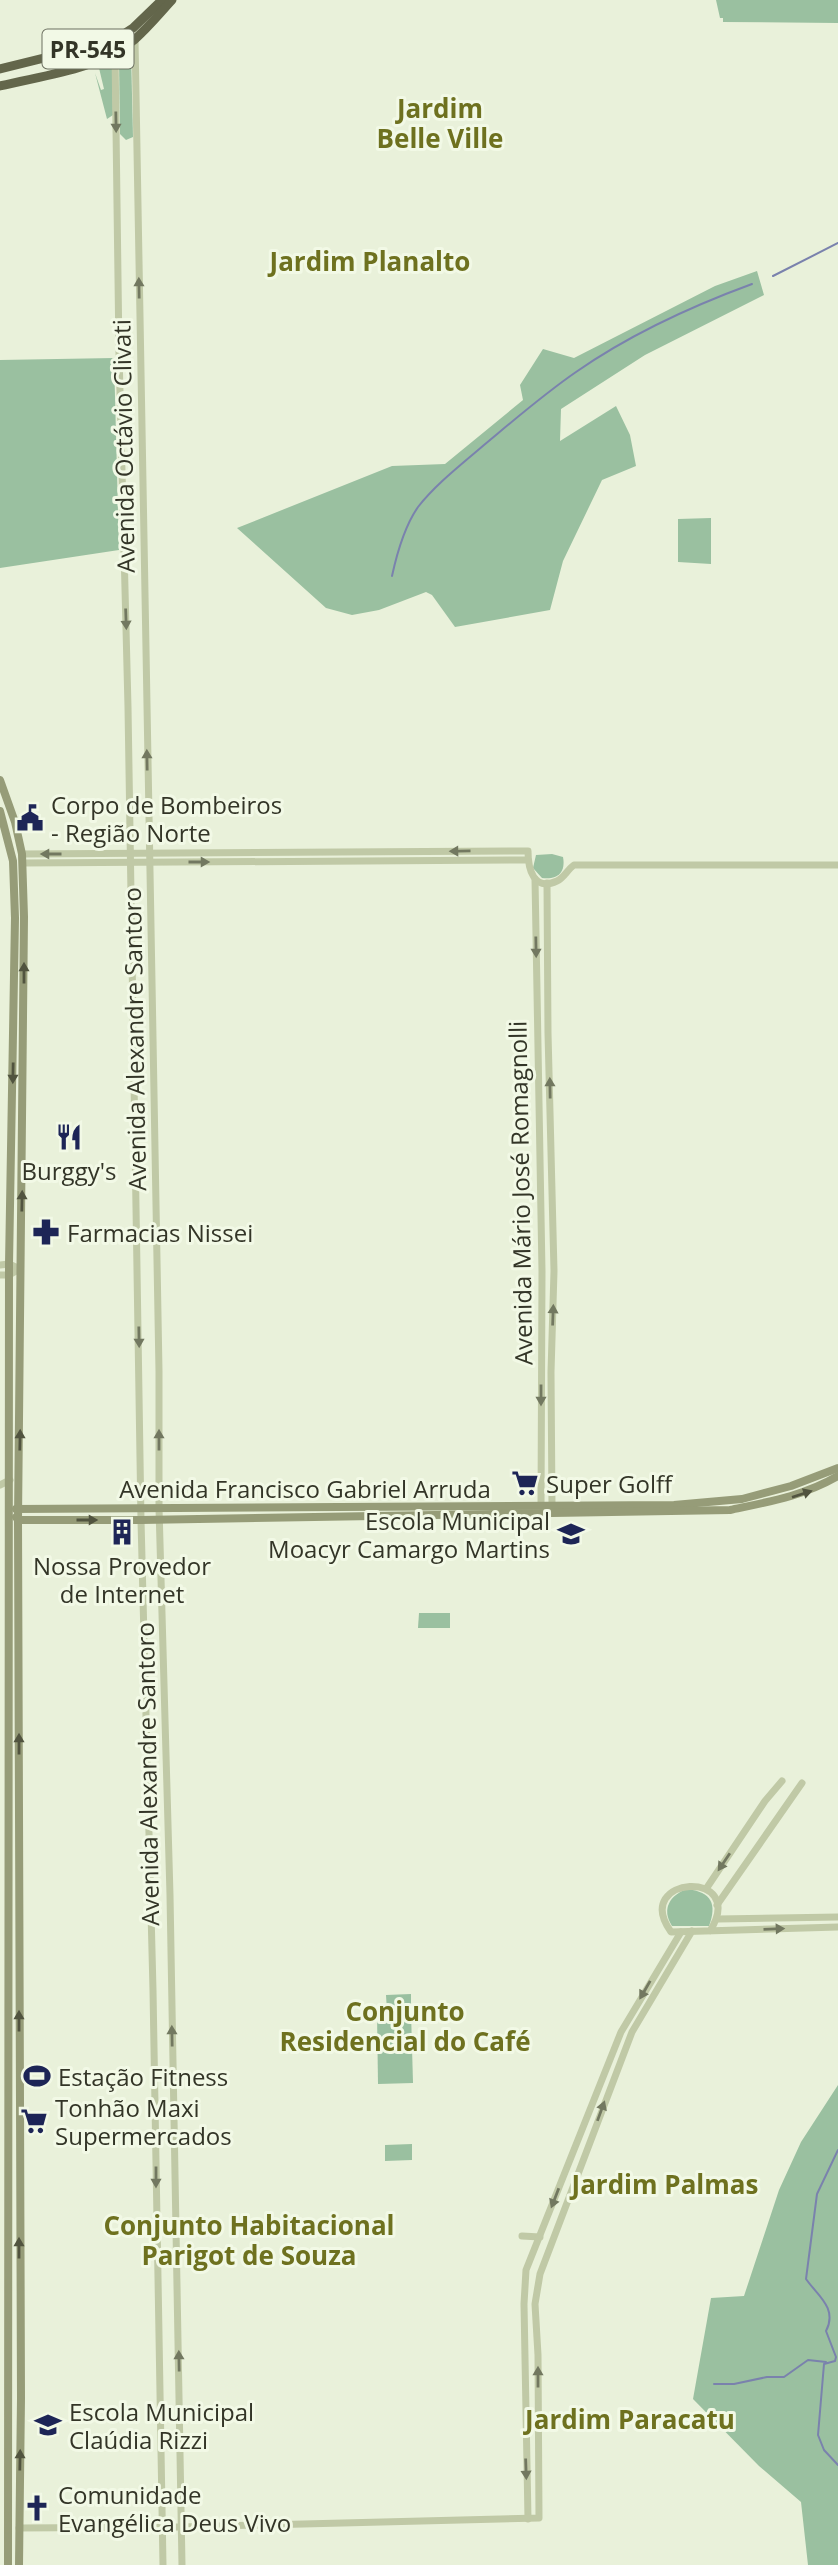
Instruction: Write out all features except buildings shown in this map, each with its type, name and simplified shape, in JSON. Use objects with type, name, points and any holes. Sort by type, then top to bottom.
[{"type":"highway","name":"PR-545","points":[[0,69],[113,41],[133,28],[162,0]]},
{"type":"highway","name":"PR-545","points":[[0,86],[90,65],[115,53],[135,39],[172,0]]},
{"type":"main road","points":[[0,780],[15,822],[22,858],[24,1067],[20,1410],[14,1509],[9,1782],[8,2565]]},
{"type":"main road","points":[[0,811],[13,861],[15,918],[5,1275],[10,1362],[10,1480],[18,1520],[21,2399],[19,2565]]},
{"type":"main road","points":[[5,824],[15,822]]},
{"type":"main road","points":[[10,843],[16,859],[22,858]]},
{"type":"main road","points":[[10,1362],[21,1362]]},
{"type":"main road","points":[[10,1398],[15,1394],[17,1396],[20,1410]]},
{"type":"main road","name":"Avenida Francisco Gabriel Arruda","points":[[18,1520],[160,1520],[541,1510],[552,1506],[674,1505],[742,1499],[791,1486],[838,1468]]},
{"type":"main road","name":"Avenida Francisco Gabriel Arruda","points":[[14,1509],[730,1510],[791,1497],[816,1489],[838,1476]]},
{"type":"main road","points":[[9,1782],[19,1783]]},
{"type":"street","name":"Avenida Octávio Clivati","points":[[135,39],[149,853]]},
{"type":"street","name":"Avenida Octávio Clivati","points":[[115,53],[130,853]]},
{"type":"street","points":[[528,851],[528,860],[130,863],[22,858],[130,853],[528,851]]},
{"type":"street","name":"Avenida Alexandre Santoro","points":[[130,853],[163,2565]]},
{"type":"street","name":"Avenida Alexandre Santoro","points":[[149,853],[159,1508],[171,1938],[182,2565]]},
{"type":"street","name":"Avenida Mário José Romagnolli","points":[[528,860],[530,872],[535,879],[542,1271],[541,1510]]},
{"type":"street","points":[[535,879],[547,883],[560,880],[574,865],[838,865]]},
{"type":"street","name":"Avenida Mário José Romagnolli","points":[[547,883],[554,1271],[551,1372],[552,1506]]},
{"type":"street","points":[[5,1265],[20,1269]]},
{"type":"street","points":[[5,1275],[20,1269]]},
{"type":"street","points":[[0,1485],[10,1480]]},
{"type":"street","points":[[0,1501],[14,1509]]},
{"type":"street","points":[[705,1889],[765,1801],[782,1781]]},
{"type":"street","points":[[717,1905],[802,1783]]},
{"type":"street","points":[[742,1835],[757,1846]]},
{"type":"street","points":[[710,1931],[718,1919],[715,1898],[705,1889],[692,1885],[680,1886],[670,1893],[664,1903],[663,1912],[665,1924],[671,1932],[692,1931],[710,1931],[838,1927]]},
{"type":"street","points":[[718,1919],[838,1917]]},
{"type":"street","points":[[19,2528],[181,2528],[539,2518],[535,2304],[540,2274],[632,2032],[692,1931]]},
{"type":"street","points":[[528,2519],[526,2270],[621,2032],[681,1932]]},
{"type":"street","points":[[522,2236],[540,2237]]},
{"type":"green space","points":[[716,0],[838,0],[838,23],[723,22]]},
{"type":"green space","points":[[131,53],[133,137],[126,140],[120,134],[119,60]]},
{"type":"green space","points":[[112,64],[113,115],[107,119],[95,73],[101,90],[104,89],[99,68]]},
{"type":"green space","points":[[757,271],[764,295],[645,355],[561,409],[560,441],[616,406],[630,435],[636,466],[602,480],[563,561],[550,610],[455,627],[432,595],[426,592],[379,610],[352,615],[326,608],[237,528],[392,466],[445,464],[523,400],[520,385],[543,349],[574,358],[715,286]]},
{"type":"green space","points":[[114,358],[119,550],[0,568],[0,360]]},
{"type":"green space","points":[[711,518],[711,564],[678,562],[678,519]]},
{"type":"green space","points":[[552,854],[563,857],[562,871],[552,878],[542,878],[533,868],[536,855]]},
{"type":"green space","points":[[419,1613],[450,1613],[450,1628],[418,1628]]},
{"type":"green space","points":[[687,1889],[702,1893],[710,1900],[712,1911],[709,1926],[672,1926],[667,1914],[669,1903]]},
{"type":"green space","points":[[411,1994],[411,2009],[387,2010],[386,1995]]},
{"type":"green space","points":[[411,2012],[413,2083],[378,2084],[377,2013]]},
{"type":"green space","points":[[838,2085],[838,2565],[808,2565],[801,2502],[759,2466],[693,2399],[711,2298],[744,2296],[779,2190],[801,2142]]},
{"type":"green space","points":[[412,2144],[412,2160],[385,2161],[385,2145]]},
{"type":"waterway","points":[[773,276],[838,243]]},
{"type":"waterway","points":[[392,576],[405,532],[418,507],[449,475],[529,407],[617,346],[684,312],[752,284]]},
{"type":"waterway","points":[[838,2150],[817,2194],[806,2279],[828,2309],[829,2323],[826,2331],[836,2357],[835,2361],[824,2364],[818,2435],[824,2450],[838,2465]]},
{"type":"waterway","points":[[714,2384],[784,2377],[808,2360],[826,2362]]},
{"type":"place","name":"Corpo de Bombeiros - Região Norte","points":[[30,818]]},
{"type":"place","name":"Burggy's","points":[[69,1137]]},
{"type":"place","name":"Farmacias Nissei","points":[[46,1232]]},
{"type":"place","name":"Super Golff","points":[[525,1483]]},
{"type":"place","name":"Nossa Provedor de Internet","points":[[122,1532]]},
{"type":"place","name":"Escola Municipal Moacyr Camargo Martins","points":[[571,1534]]},
{"type":"place","name":"Estação Fitness","points":[[37,2076]]},
{"type":"place","name":"Tonhão Maxi Supermercados","points":[[34,2121]]},
{"type":"place","name":"Escola Municipal Claúdia Rizzi","points":[[48,2425]]},
{"type":"place","name":"Comunidade Evangélica Deus Vivo","points":[[37,2508]]},
{"type":"district","name":"Jardim Belle Ville","points":[[440,123]]},
{"type":"district","name":"Jardim Planalto","points":[[370,261]]},
{"type":"district","name":"Conjunto Residencial do Café","points":[[405,2026]]},
{"type":"district","name":"Jardim Palmas","points":[[665,2184]]},
{"type":"district","name":"Conjunto Habitacional Parigot de Souza","points":[[249,2240]]},
{"type":"district","name":"Jardim Paracatu","points":[[630,2419]]}]
